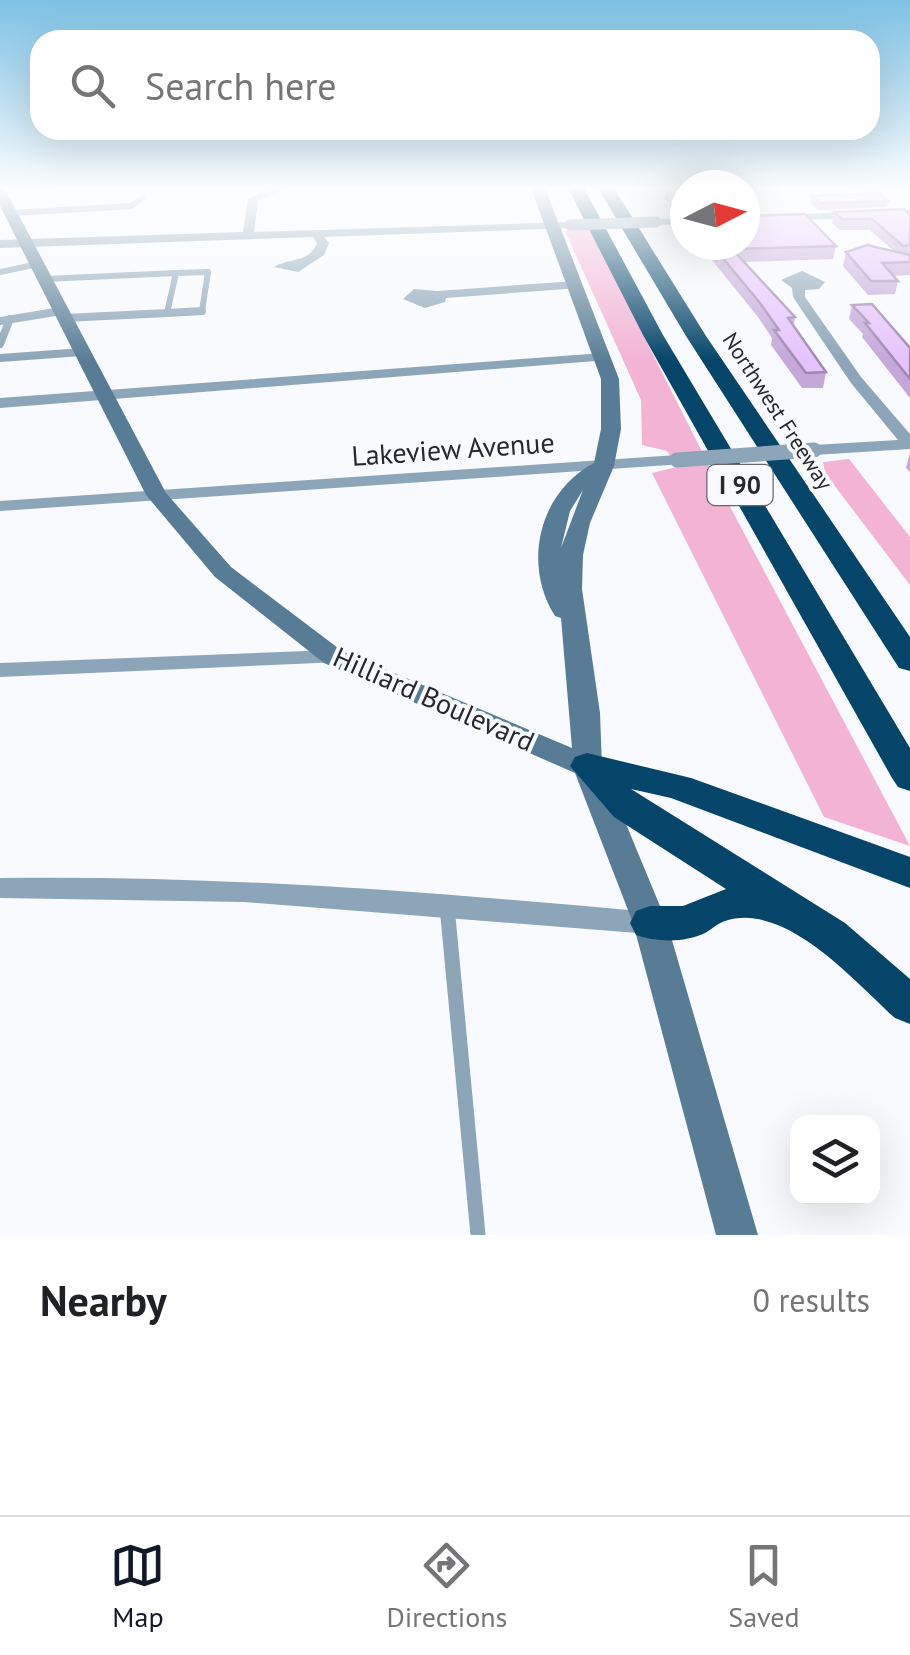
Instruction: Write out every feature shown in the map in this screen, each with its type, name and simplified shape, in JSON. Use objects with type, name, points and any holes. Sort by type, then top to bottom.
[{"type":"highway","name":"I 90","points":[[606,246],[653,335],[910,778]]},
{"type":"highway","name":"Northwest Freeway","points":[[641,246],[910,661]]},
{"type":"highway","points":[[587,766],[678,787],[910,873]]},
{"type":"highway","points":[[587,766],[627,807],[823,930],[910,1005]]},
{"type":"highway","points":[[650,923],[689,922],[715,907],[748,903],[794,915],[823,930]]},
{"type":"main road","name":"Hilliard Boulevard","points":[[28,246],[157,495],[223,572],[333,657],[587,766]]},
{"type":"main road","points":[[566,246],[575,285],[610,379],[612,405],[599,485],[578,523],[571,555],[573,624],[586,713],[587,766],[650,923],[737,1235]]},
{"type":"street","points":[[303,262],[320,252],[322,246]]},
{"type":"street","points":[[438,295],[575,285]]},
{"type":"street","points":[[798,286],[799,296],[856,380],[910,444]]},
{"type":"street","points":[[0,403],[602,357]]},
{"type":"street","name":"Lakeview Avenue","points":[[0,506],[910,444]]},
{"type":"street","points":[[0,670],[333,657]]},
{"type":"street","points":[[0,888],[128,884],[446,904],[650,923]]},
{"type":"lane","points":[[0,272],[208,272],[202,311],[63,314],[5,320],[0,344]]},
{"type":"lane","points":[[167,312],[176,273]]},
{"type":"lane","points":[[0,358],[82,352]]},
{"type":"lane","points":[[446,904],[478,1235]]},
{"type":"shaded area","points":[[572,246],[598,246],[726,499],[910,846],[824,817],[652,473],[677,467],[667,451],[642,445],[641,400]]},
{"type":"shaded area","points":[[849,459],[910,537],[910,585],[825,473],[823,462]]},
{"type":"building","points":[[760,246],[836,246],[760,248]]},
{"type":"building","points":[[870,246],[910,255],[910,262],[882,263],[898,281],[871,281],[846,252]]},
{"type":"building","points":[[724,260],[742,260],[795,317],[788,318],[826,372],[806,373],[774,330],[779,330]]},
{"type":"building","points":[[872,304],[910,348],[910,379],[852,305]]}]
